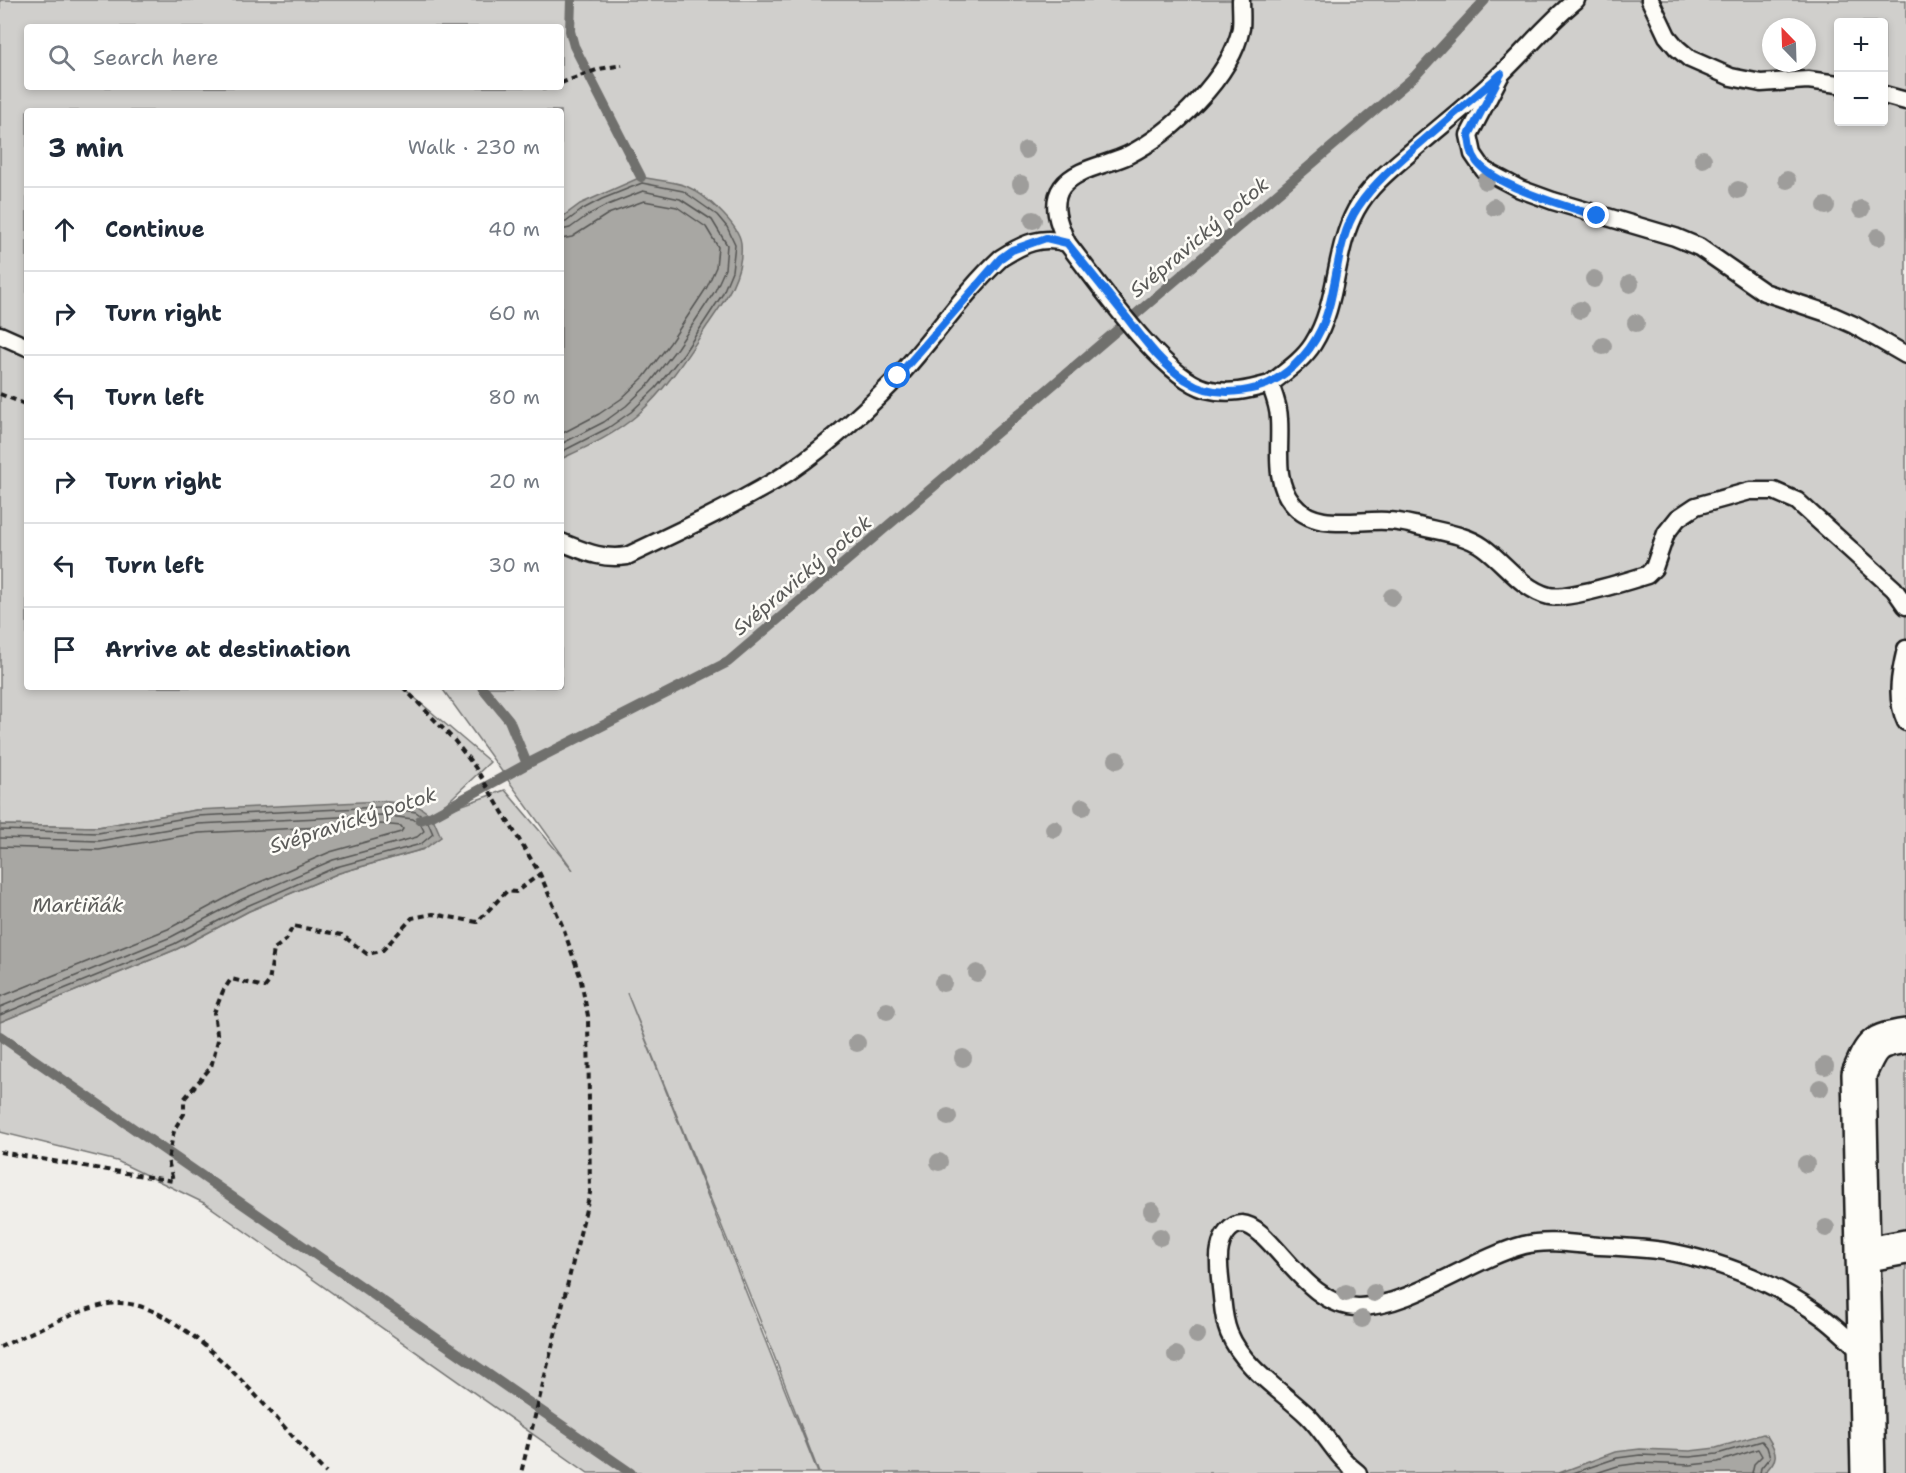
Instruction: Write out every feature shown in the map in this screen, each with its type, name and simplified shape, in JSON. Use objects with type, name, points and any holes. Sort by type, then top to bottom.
[{"type":"street","points":[[1868,1473],[1858,1074],[1870,1048],[1885,1039],[1906,1036]]},
{"type":"street","points":[[1863,1255],[1906,1247]]},
{"type":"lane","points":[[1241,0],[1241,28],[1235,44],[1222,69],[1204,95],[1161,135],[1144,147],[1069,180],[1061,188],[1056,201],[1056,215],[1067,243],[1149,345],[1186,381],[1220,392],[1239,392],[1270,384],[1293,367],[1312,345],[1322,327],[1347,232],[1356,209],[1372,188],[1391,168],[1501,74],[1562,11],[1576,0]]},
{"type":"lane","points":[[1650,0],[1667,36],[1690,59],[1748,82],[1808,80],[1834,83]]},
{"type":"lane","points":[[1501,74],[1469,135],[1473,154],[1485,170],[1520,189],[1553,201],[1675,237],[1699,247],[1764,292],[1827,313],[1854,325],[1906,355]]},
{"type":"lane","points":[[1888,96],[1906,101]]},
{"type":"lane","points":[[564,543],[612,558],[627,556],[717,513],[780,478],[862,412],[898,376],[1001,258],[1012,250],[1046,238],[1067,243]]},
{"type":"lane","points":[[0,335],[24,346]]},
{"type":"lane","points":[[1270,384],[1279,417],[1279,469],[1283,490],[1293,506],[1308,516],[1333,523],[1386,520],[1401,522],[1473,541],[1532,588],[1552,597],[1569,595],[1647,575],[1654,568],[1666,532],[1678,518],[1696,506],[1750,491],[1774,492],[1797,501],[1894,588],[1906,606]]},
{"type":"lane","points":[[1906,649],[1899,679],[1901,712],[1906,722]]},
{"type":"lane","points":[[1358,1473],[1340,1457],[1309,1417],[1250,1366],[1236,1348],[1228,1331],[1224,1314],[1218,1255],[1225,1234],[1234,1226],[1241,1224],[1249,1226],[1261,1234],[1320,1294],[1338,1303],[1357,1307],[1377,1305],[1397,1299],[1524,1245],[1542,1242],[1562,1243],[1674,1253],[1711,1262],[1748,1276],[1789,1296],[1816,1312],[1866,1357]]},
{"type":"path","points":[[564,82],[599,69],[622,64]]},
{"type":"path","points":[[0,394],[24,404]]},
{"type":"path","points":[[406,690],[454,740],[475,767],[540,874],[562,925],[580,976],[588,1017],[590,1193],[521,1473]]},
{"type":"path","points":[[0,1152],[173,1181],[168,1160],[173,1135],[184,1114],[184,1099],[211,1067],[218,1040],[214,1013],[223,991],[231,979],[265,987],[269,982],[274,949],[286,940],[293,926],[342,935],[368,954],[382,951],[412,918],[433,914],[477,922],[507,891],[516,892],[540,874]]},
{"type":"path","points":[[0,1347],[92,1308],[119,1303],[146,1308],[169,1319],[203,1343],[254,1394],[326,1473]]},
{"type":"shaded area","points":[[0,0],[1906,0],[1906,1473],[819,1473],[766,1335],[627,993],[818,1473],[588,1473],[206,1204],[117,1161],[0,1132],[0,1022],[177,949],[249,911],[339,873],[424,849],[196,810],[98,827],[0,825]]},
{"type":"water","points":[[641,177],[686,186],[701,195],[727,218],[739,235],[741,255],[732,288],[666,385],[647,406],[619,429],[564,458],[564,216],[580,204]]},
{"type":"water","name":"Martiňák","points":[[382,801],[418,806],[432,816],[441,837],[424,849],[339,873],[249,911],[177,949],[0,1022],[0,825],[98,827],[196,810]]},
{"type":"water","points":[[1763,1434],[1767,1436],[1775,1451],[1772,1464],[1764,1473],[1559,1473],[1615,1452],[1640,1449],[1690,1451],[1716,1448]]},
{"type":"waterway","points":[[571,0],[570,31],[574,46],[641,177]]},
{"type":"waterway","name":"Svépravický potok","points":[[420,820],[432,816],[527,764],[728,662],[1415,76],[1485,0]]},
{"type":"waterway","points":[[484,690],[509,720],[527,764]]},
{"type":"waterway","points":[[0,1036],[631,1473]]},
{"type":"route","points":[[898,376],[992,266],[1012,250],[1046,238],[1067,243],[1149,345],[1186,381],[1220,392],[1239,392],[1270,384],[1293,367],[1312,345],[1322,327],[1340,252],[1356,209],[1391,168],[1501,74],[1487,105],[1469,135],[1477,161],[1485,170],[1520,189],[1597,216]]}]
